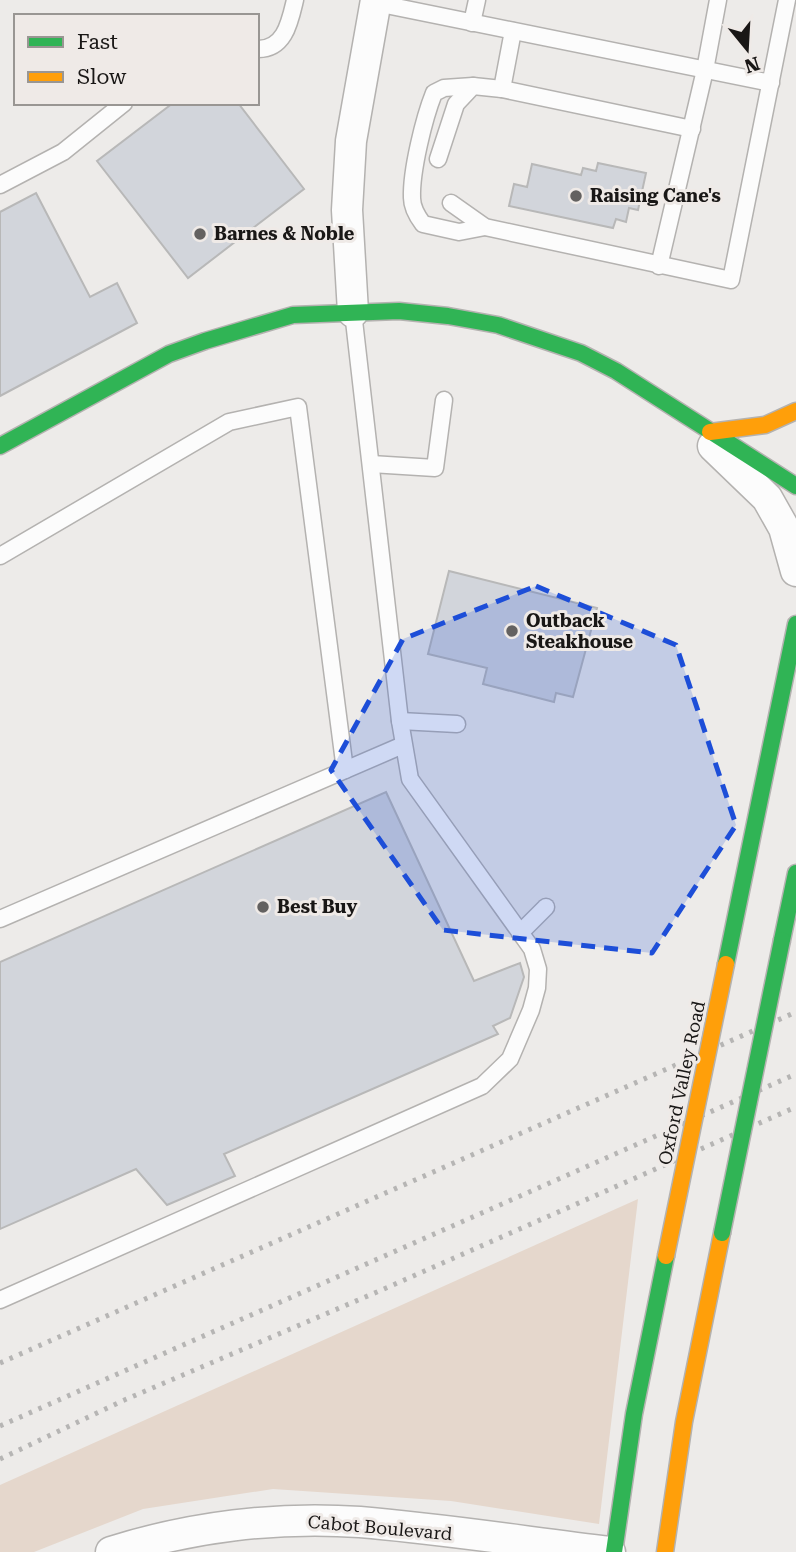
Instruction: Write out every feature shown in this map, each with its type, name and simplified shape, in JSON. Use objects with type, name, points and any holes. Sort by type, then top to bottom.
[{"type":"main road","points":[[0,446],[169,354],[236,331],[293,316],[399,311],[498,325],[581,353],[617,371],[683,416],[796,486]]},
{"type":"main road","points":[[710,432],[756,429],[796,411]]},
{"type":"main road","name":"Oxford Valley Road","points":[[612,1552],[634,1414],[796,624]]},
{"type":"main road","points":[[665,1552],[684,1422],[796,873]]},
{"type":"street","points":[[353,312],[347,210],[351,141],[376,2]]},
{"type":"street","points":[[683,416],[767,498],[784,528],[796,571]]},
{"type":"street","name":"Cabot Boulevard","points":[[111,1552],[191,1532],[248,1524],[304,1521],[359,1522],[612,1552]]},
{"type":"lane","points":[[259,49],[281,40],[289,27],[295,0]]},
{"type":"lane","points":[[472,23],[477,0]]},
{"type":"lane","points":[[659,265],[692,129],[719,0]]},
{"type":"lane","points":[[451,203],[485,227],[731,280],[787,0]]},
{"type":"lane","points":[[376,2],[771,83]]},
{"type":"lane","points":[[502,89],[513,31]]},
{"type":"lane","points":[[485,227],[459,232],[423,223],[414,212],[412,199],[420,138],[434,93],[444,88],[473,86],[502,89],[692,129]]},
{"type":"lane","points":[[438,159],[456,104],[473,86]]},
{"type":"lane","points":[[0,185],[63,152],[122,105]]},
{"type":"lane","points":[[0,1300],[482,1086],[510,1059],[531,1010],[537,988],[538,969],[532,949],[410,779],[400,721],[353,312]]},
{"type":"lane","points":[[371,464],[435,468],[444,400]]},
{"type":"lane","points":[[0,556],[229,422],[298,407],[345,770]]},
{"type":"lane","points":[[400,721],[457,724]]},
{"type":"lane","points":[[0,919],[403,745]]},
{"type":"lane","points":[[520,933],[546,907]]},
{"type":"highlighted area","points":[[536,586],[676,645],[736,825],[652,953],[443,930],[331,770],[403,639]]},
{"type":"shaded area","points":[[638,1199],[599,1524],[451,1501],[273,1489],[143,1509],[34,1552],[0,1552],[0,1485]]},
{"type":"building","name":"Barnes & Noble","points":[[170,105],[240,105],[304,189],[188,278],[97,161]]},
{"type":"building","name":"Raising Cane's","points":[[598,163],[646,173],[638,210],[629,208],[626,222],[616,219],[613,228],[509,206],[514,184],[527,187],[532,164],[581,175],[583,168],[596,171]]},
{"type":"building","points":[[36,193],[90,297],[117,283],[137,323],[0,396],[0,212]]},
{"type":"building","name":"Outback Steakhouse","points":[[449,571],[597,608],[573,697],[556,693],[554,702],[483,684],[487,668],[428,654]]},
{"type":"building","points":[[386,792],[474,981],[520,963],[524,977],[510,1018],[493,1026],[498,1034],[224,1154],[235,1176],[167,1205],[136,1169],[0,1229],[0,962]]},
{"type":"railway","points":[[0,1363],[796,1012]]},
{"type":"railway","points":[[0,1426],[796,1074]]},
{"type":"railway","points":[[0,1459],[122,1401],[796,1107]]},
{"type":"traffic: fast","points":[[0,446],[169,354],[205,341],[293,315],[399,311],[498,325],[581,353],[616,371],[796,486]]},
{"type":"traffic: fast","points":[[726,964],[796,624]]},
{"type":"traffic: fast","points":[[782,940],[796,873]]},
{"type":"traffic: fast","points":[[722,1233],[782,940]]},
{"type":"traffic: fast","points":[[614,1552],[634,1414],[666,1256]]},
{"type":"traffic: slow","points":[[710,432],[765,425],[796,411]]},
{"type":"traffic: slow","points":[[666,1256],[726,964]]},
{"type":"traffic: slow","points":[[665,1552],[684,1422],[722,1233]]},
{"type":"place","name":"Raising Cane's","points":[[576,196]]},
{"type":"place","name":"Barnes & Noble","points":[[200,234]]},
{"type":"place","name":"Outback Steakhouse","points":[[512,631]]},
{"type":"place","name":"Best Buy","points":[[263,907]]}]
